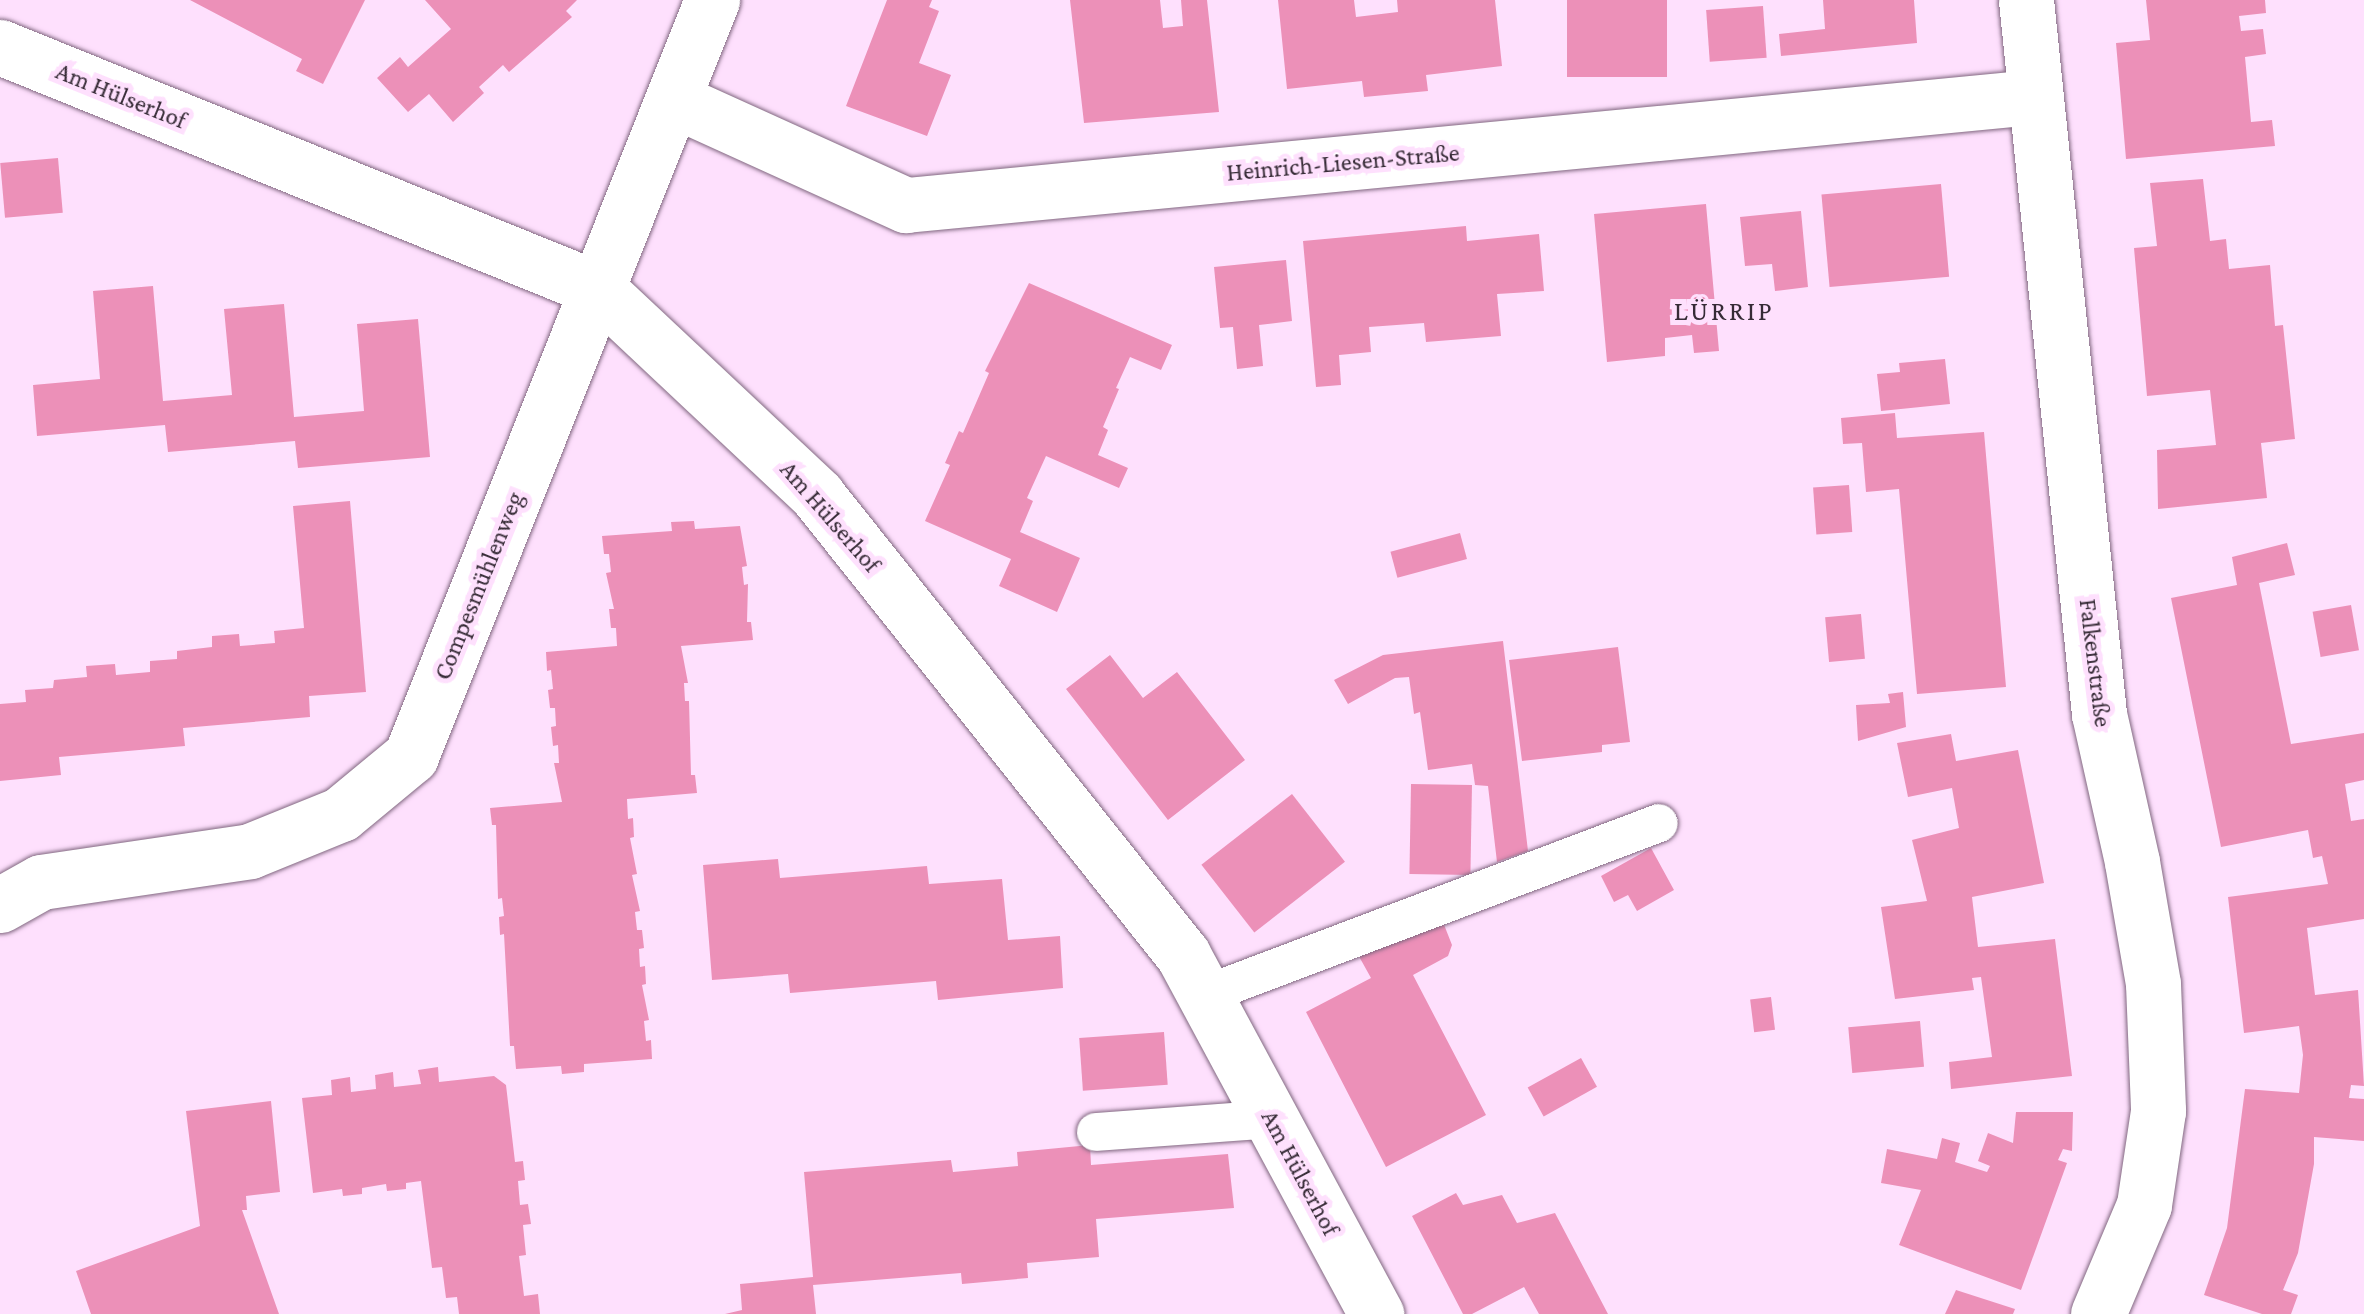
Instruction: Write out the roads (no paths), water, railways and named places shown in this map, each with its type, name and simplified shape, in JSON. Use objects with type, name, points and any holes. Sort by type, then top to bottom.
[{"type":"street","name":"Compesmühlenweg","points":[[0,905],[41,882],[250,851],[342,814],[410,756],[712,0]]},
{"type":"street","name":"Falkenstraße","points":[[2026,0],[2099,714],[2132,862],[2153,984],[2158,1112],[2144,1205],[2098,1314]]},
{"type":"street","name":"Am Hülserhof","points":[[0,47],[598,289],[817,496],[1183,955],[1376,1314]]},
{"type":"street","name":"Heinrich-Liesen-Straße","points":[[674,100],[906,205],[2034,97]]},
{"type":"lane","points":[[1204,995],[1659,823]]},
{"type":"lane","points":[[1096,1132],[1272,1119]]},
{"type":"district","name":"LÜRRIP","points":[[1724,311]]}]
